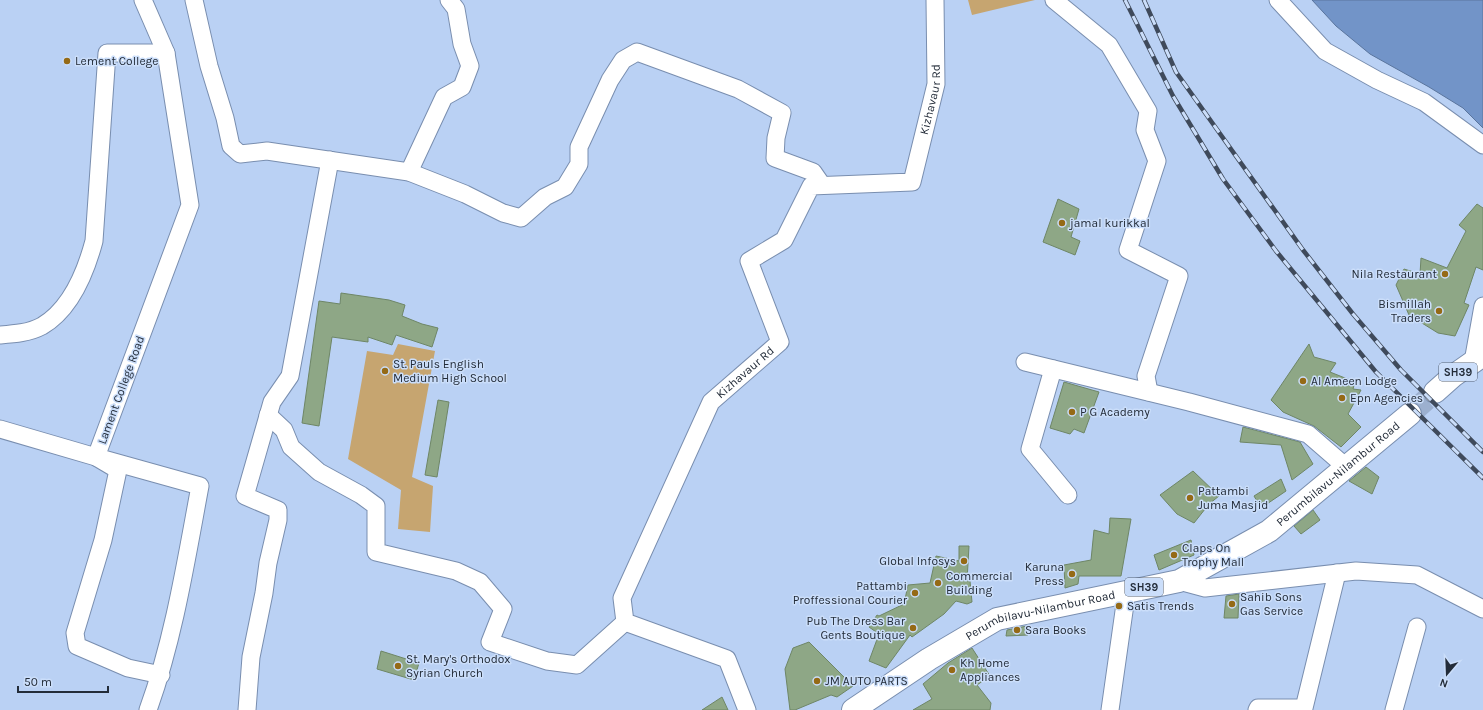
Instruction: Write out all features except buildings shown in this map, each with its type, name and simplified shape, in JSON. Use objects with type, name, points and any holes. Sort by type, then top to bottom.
[{"type":"main road","name":"SH39","points":[[1435,392],[1478,359]]},
{"type":"main road","name":"Perumbilavu-Nilambur Road","points":[[853,710],[929,659],[998,618],[1179,580],[1269,531],[1410,414]]},
{"type":"street","name":"Lament College Road","points":[[143,0],[166,53],[190,205],[96,457],[200,486],[177,607],[161,675],[148,710]]},
{"type":"street","points":[[194,0],[209,66],[221,105],[231,146],[240,154],[267,151],[409,172],[465,194],[503,213],[521,218],[545,197],[565,187],[579,164],[579,147],[610,80],[623,60],[637,52],[738,88],[782,113],[776,138],[776,158],[813,172],[822,185]]},
{"type":"street","points":[[409,172],[444,97],[462,87],[470,66],[462,44],[456,9],[449,0]]},
{"type":"street","name":"Kizhavaur Rd","points":[[625,622],[622,598],[711,402],[780,342],[749,261],[784,240],[812,186],[912,182],[936,84],[935,0]]},
{"type":"street","points":[[1054,0],[1109,45],[1148,111],[1145,130],[1157,161],[1128,250],[1179,276],[1146,376],[1149,392]]},
{"type":"street","points":[[1278,0],[1326,51],[1377,80],[1424,102],[1483,145]]},
{"type":"street","points":[[0,335],[18,334],[42,326],[59,312],[86,270],[94,241],[107,52],[166,53]]},
{"type":"street","points":[[248,710],[251,657],[264,593],[268,563],[278,520],[278,510],[245,496],[272,402],[290,376],[330,160]]},
{"type":"street","points":[[1478,359],[1483,306]]},
{"type":"street","points":[[1025,362],[1149,392],[1308,434],[1346,467]]},
{"type":"street","points":[[1053,369],[1030,449],[1068,495]]},
{"type":"street","points":[[268,415],[284,430],[291,447],[319,472],[361,495],[376,506],[376,552],[456,571],[480,582],[503,609],[490,642],[547,661],[577,665],[625,622],[727,659],[747,710]]},
{"type":"street","points":[[0,429],[96,457],[118,470],[103,540],[75,633],[77,646],[128,668],[161,675]]},
{"type":"street","points":[[1179,580],[1205,588],[1356,571],[1417,575],[1483,609]]},
{"type":"street","points":[[1257,710],[1258,708],[1304,708],[1337,573]]},
{"type":"street","points":[[1110,710],[1127,590]]},
{"type":"street","points":[[1394,710],[1417,627]]},
{"type":"shaded area","points":[[968,0],[1035,0],[972,15]]},
{"type":"shaded area","points":[[398,344],[435,351],[412,477],[433,486],[430,532],[398,529],[401,490],[348,459],[367,351],[393,355]]},
{"type":"water","points":[[1312,0],[1483,0],[1483,128],[1463,108],[1370,54],[1336,26]]},
{"type":"tunnel","points":[[1410,414],[1435,392]]},
{"type":"railway","points":[[1125,0],[1173,96],[1223,179],[1276,251],[1376,372],[1483,478]]},
{"type":"railway","points":[[1144,0],[1176,72],[1303,250],[1353,314],[1401,370],[1483,452]]},
{"type":"place","name":"Lement College","points":[[67,61]]},
{"type":"place","name":"jamal kurikkal","points":[[1062,223]]},
{"type":"place","name":"Nila Restaurant","points":[[1445,274]]},
{"type":"place","name":"Bismillah Traders","points":[[1439,311]]},
{"type":"place","name":"St. Pauls English Medium High School","points":[[385,371]]},
{"type":"place","name":"Al Ameen Lodge","points":[[1303,381]]},
{"type":"place","name":"Epn Agencies","points":[[1342,398]]},
{"type":"place","name":"P G Academy","points":[[1072,412]]},
{"type":"place","name":"Pattambi Juma Masjid","points":[[1190,498]]},
{"type":"place","name":"Claps On Trophy Mall","points":[[1174,555]]},
{"type":"place","name":"Global Infosys","points":[[964,561]]},
{"type":"place","name":"Karuna Press","points":[[1072,574]]},
{"type":"place","name":"Commercial Building","points":[[938,583]]},
{"type":"place","name":"Pattambi Proffessional Courier","points":[[915,593]]},
{"type":"place","name":"Sahib Sons Gas Service","points":[[1232,604]]},
{"type":"place","name":"Satis Trends","points":[[1119,606]]},
{"type":"place","name":"Pub The Dress Bar Gents Boutique","points":[[913,628]]},
{"type":"place","name":"Sara Books","points":[[1017,630]]},
{"type":"place","name":"St. Mary's Orthodox Syrian Church","points":[[398,666]]},
{"type":"place","name":"Kh Home Appliances","points":[[952,670]]},
{"type":"place","name":"JM AUTO PARTS","points":[[817,681]]}]
